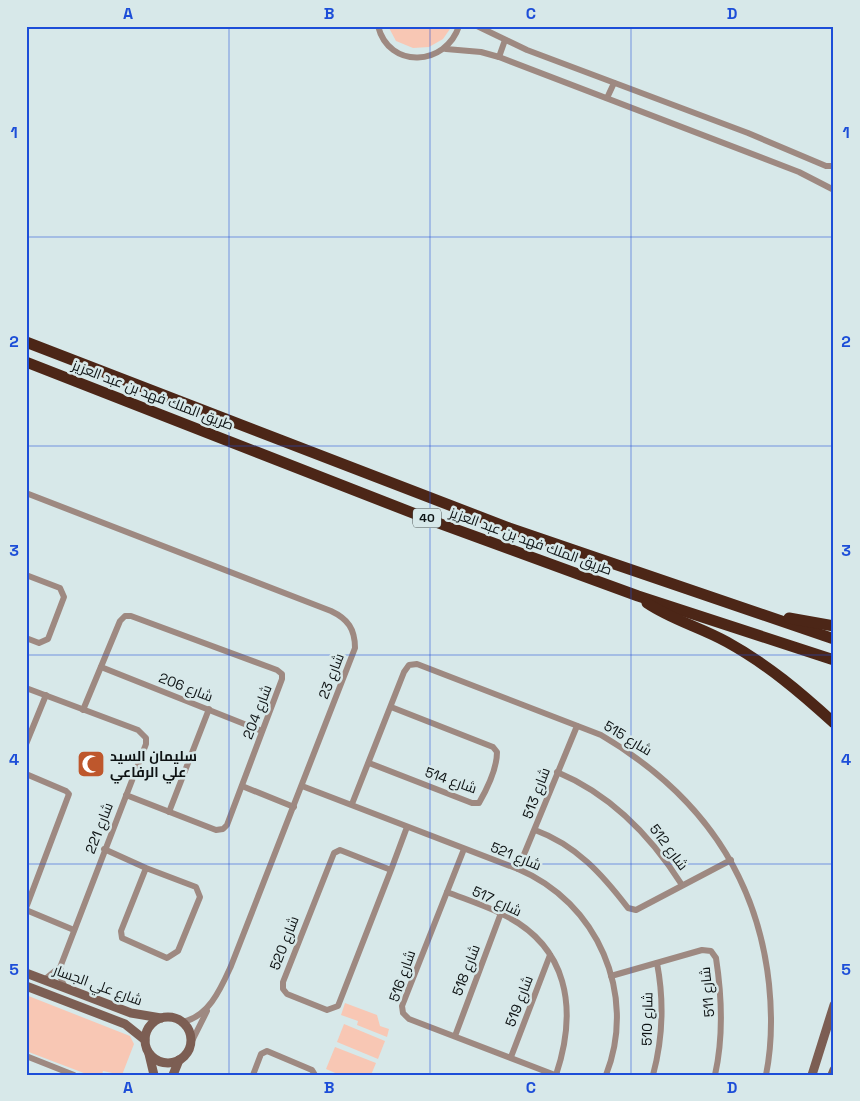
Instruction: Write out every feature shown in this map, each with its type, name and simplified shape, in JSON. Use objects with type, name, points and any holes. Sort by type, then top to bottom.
[{"type":"highway","points":[[26,334],[68,357]]},
{"type":"highway","name":"طريق الملك فهد بن عبد العزيز","points":[[26,342],[509,528],[834,639]]},
{"type":"highway","name":"طريق الملك فهد بن عبد العزيز","points":[[26,362],[441,524],[638,596],[834,660]]},
{"type":"highway","points":[[638,596],[664,614],[724,640],[770,668],[798,689],[834,723]]},
{"type":"highway","points":[[751,611],[834,626]]},
{"type":"street","points":[[378,26],[384,40],[393,50],[405,56],[418,59],[446,49],[481,52],[499,57],[799,172],[834,190]]},
{"type":"street","points":[[446,49],[456,36],[459,26]]},
{"type":"street","points":[[477,26],[505,40],[614,83],[748,133],[826,166],[834,166]]},
{"type":"street","points":[[499,57],[505,40]]},
{"type":"street","points":[[607,98],[614,83]]},
{"type":"street","name":"شارع 23","points":[[26,493],[330,611],[346,620],[355,633],[355,648],[235,957],[190,1045]]},
{"type":"street","points":[[26,575],[60,588],[64,597],[48,639],[40,643],[26,638]]},
{"type":"street","name":"شارع 204","points":[[83,710],[120,621],[125,616],[131,616],[277,670],[282,674],[282,679],[242,786],[227,824],[223,829],[216,830],[126,795]]},
{"type":"street","name":"شارع 515","points":[[352,804],[404,672],[409,665],[417,664],[601,734],[624,748],[664,778],[702,820],[730,860],[746,890],[766,954],[771,1007],[766,1075]]},
{"type":"street","name":"شارع 206","points":[[101,667],[262,731]]},
{"type":"street","name":"شارع 221","points":[[26,688],[144,734],[146,744],[104,849],[61,965],[44,980]]},
{"type":"street","points":[[26,744],[46,695]]},
{"type":"street","name":"شارع 514","points":[[369,764],[472,803],[479,803],[483,796],[497,759],[497,752],[493,747],[391,707]]},
{"type":"street","points":[[169,812],[210,709]]},
{"type":"street","name":"شارع 513","points":[[518,869],[577,726]]},
{"type":"street","name":"شارع 512","points":[[535,830],[554,837],[589,862],[628,908],[633,910],[682,885],[665,858],[644,832],[592,790],[557,772]]},
{"type":"street","points":[[26,774],[69,794],[26,909],[74,930]]},
{"type":"street","points":[[242,786],[294,807]]},
{"type":"street","name":"شارع 521","points":[[302,786],[541,878],[556,889],[585,919],[599,942],[611,976],[617,1008],[616,1038],[606,1075]]},
{"type":"street","name":"شارع 520","points":[[391,870],[340,850],[334,853],[282,982],[283,989],[287,994],[327,1010],[338,1006],[391,870],[407,827]]},
{"type":"street","points":[[104,849],[146,868],[196,887],[199,892],[200,898],[178,951],[167,958],[122,938],[121,931],[146,868]]},
{"type":"street","name":"شارع 516","points":[[464,849],[402,1006],[403,1013],[409,1019],[555,1075]]},
{"type":"street","points":[[682,885],[730,860]]},
{"type":"street","name":"شارع 517","points":[[447,892],[501,913],[520,925],[550,955],[560,976],[568,1013],[567,1033],[555,1075]]},
{"type":"street","name":"شارع 518","points":[[455,1036],[501,913]]},
{"type":"street","name":"شارع 511","points":[[611,976],[702,950],[711,951],[716,958],[722,1019],[719,1056],[715,1075]]},
{"type":"street","name":"شارع 519","points":[[510,1057],[550,955]]},
{"type":"street","name":"شارع 510","points":[[653,1075],[660,1046],[662,1025],[657,963]]},
{"type":"street","points":[[61,965],[60,976],[65,988]]},
{"type":"street","name":"شارع علي الجسار","points":[[26,973],[131,1013],[161,1018]]},
{"type":"street","name":"شارع علي الجسار","points":[[26,986],[125,1024],[134,1029],[145,1040]]},
{"type":"street","name":"شارع 23","points":[[182,1022],[196,1017],[211,1003]]},
{"type":"street","points":[[812,1075],[834,1005]]},
{"type":"street","points":[[149,1054],[166,1063],[179,1060],[184,1056],[190,1045],[189,1032],[182,1022],[174,1018],[161,1018],[149,1027],[145,1040],[154,1075]]},
{"type":"street","points":[[253,1075],[260,1056],[267,1052],[312,1070],[315,1075]]},
{"type":"street","points":[[26,1056],[74,1075]]},
{"type":"street","points":[[173,1075],[179,1060]]},
{"type":"street","points":[[832,1075],[834,1070]]},
{"type":"shaded area","points":[[388,26],[452,26],[443,39],[429,47],[413,48],[396,41]]},
{"type":"shaded area","points":[[26,995],[130,1036],[134,1044],[122,1075],[103,1071],[102,1075],[89,1075],[26,1051]]},
{"type":"shaded area","points":[[345,1003],[377,1015],[380,1026],[389,1029],[387,1037],[357,1025],[358,1021],[341,1015]]},
{"type":"shaded area","points":[[344,1024],[385,1041],[378,1059],[337,1042]]},
{"type":"shaded area","points":[[335,1047],[376,1063],[371,1075],[340,1075],[326,1069]]},
{"type":"place","name":"سليمان السيد علي الرفاعي","points":[[91,764]]}]
